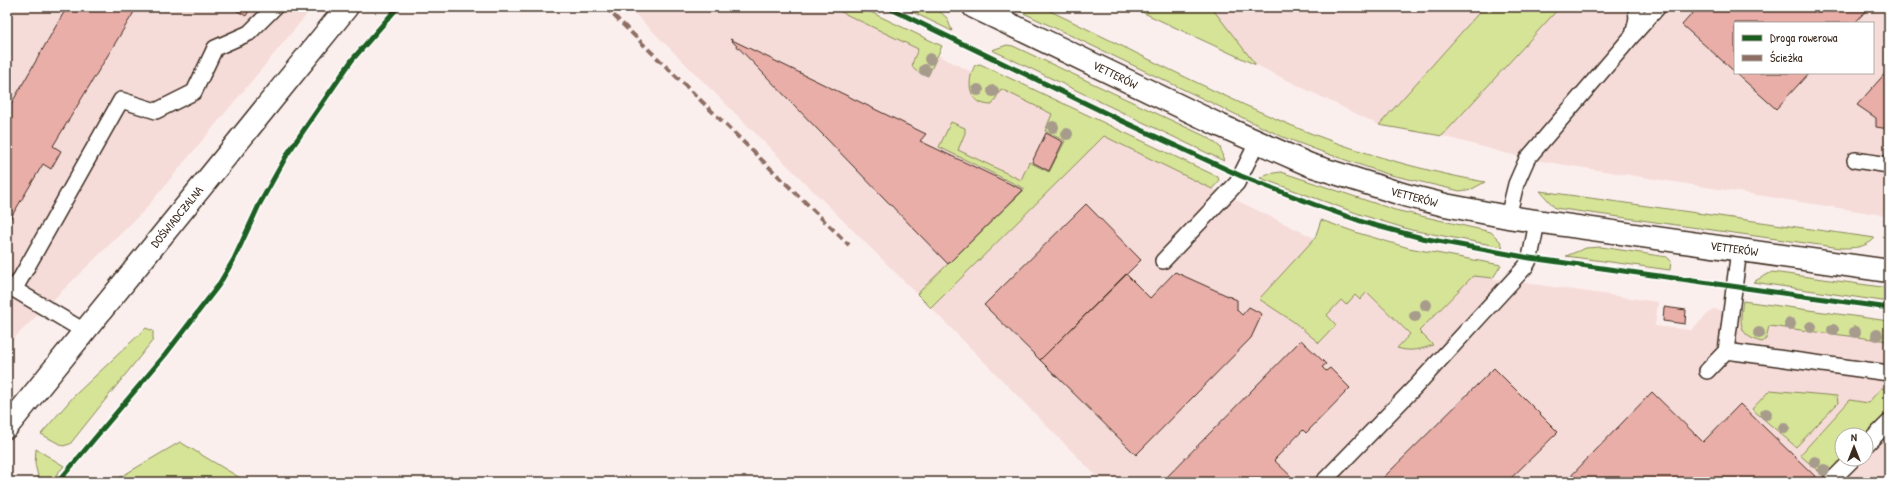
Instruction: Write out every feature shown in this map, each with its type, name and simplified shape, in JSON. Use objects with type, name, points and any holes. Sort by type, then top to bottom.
[{"type":"street","name":"DOŚWIADCZALNA","points":[[7,427],[347,7]]},
{"type":"street","name":"VETTERÓW","points":[[974,7],[1257,143],[1310,165],[1386,190],[1445,205],[1537,222],[1889,271]]},
{"type":"lane","points":[[84,331],[11,288],[121,100],[156,111],[194,92],[214,48],[249,33],[275,7]]},
{"type":"lane","points":[[1633,35],[1636,19],[1636,7]]},
{"type":"lane","points":[[1508,217],[1516,184],[1527,159],[1658,7]]},
{"type":"lane","points":[[1163,261],[1236,183],[1257,143]]},
{"type":"lane","points":[[1855,160],[1889,165]]},
{"type":"lane","points":[[1323,482],[1416,386],[1526,266],[1530,258],[1537,222]]},
{"type":"lane","points":[[1707,371],[1726,351],[1738,250]]},
{"type":"lane","points":[[1726,351],[1889,373]]},
{"type":"lane","points":[[1874,437],[1889,422]]},
{"type":"lane","points":[[1830,482],[1845,467]]},
{"type":"shaded area","points":[[7,7],[313,7],[143,212],[7,345]]},
{"type":"shaded area","points":[[628,7],[838,7],[1358,259],[1658,302],[1655,326],[1691,330],[1713,309],[1889,332],[1889,482],[1102,482],[931,308]]},
{"type":"shaded area","points":[[1131,7],[1889,7],[1889,216],[1527,159],[1442,136],[1379,125],[1256,65]]},
{"type":"green space","points":[[831,7],[860,7],[942,46],[928,76],[921,74],[912,66],[918,49]]},
{"type":"green space","points":[[902,7],[936,8],[947,18],[952,31]]},
{"type":"green space","points":[[1011,7],[1042,7],[1216,92],[1326,139],[1405,164],[1485,182],[1472,189],[1460,191],[1387,174],[1325,153],[1283,137]]},
{"type":"green space","points":[[1131,7],[1211,7],[1256,65]]},
{"type":"green space","points":[[1484,7],[1560,7],[1442,136],[1379,125]]},
{"type":"green space","points":[[1007,45],[1013,46],[1209,138],[1220,147],[1224,161],[992,50]]},
{"type":"green space","points":[[980,64],[1214,175],[1218,177],[1219,181],[1212,189],[1104,136],[931,308],[917,294],[1025,189],[939,147],[951,122],[965,128],[965,133],[958,150],[1021,180],[1029,162],[1049,172],[1065,141],[1045,131],[1052,114],[1001,89],[992,105],[984,104],[978,101],[971,91],[970,78],[975,65]]},
{"type":"green space","points":[[1281,172],[1395,210],[1491,232],[1500,241],[1503,247],[1411,230],[1362,215],[1260,178],[1267,174]]},
{"type":"green space","points":[[1540,191],[1875,238],[1863,246],[1841,248],[1555,208]]},
{"type":"green space","points":[[1321,220],[1409,248],[1501,265],[1493,278],[1473,276],[1419,331],[1433,345],[1415,350],[1397,348],[1410,334],[1367,292],[1360,300],[1355,295],[1346,305],[1341,300],[1327,315],[1336,325],[1319,343],[1294,322],[1259,299],[1315,238]]},
{"type":"green space","points":[[1601,247],[1667,257],[1671,261],[1670,270],[1566,256],[1586,248]]},
{"type":"green space","points":[[1772,272],[1889,288],[1889,302],[1753,282]]},
{"type":"green space","points":[[1743,301],[1889,321],[1889,341],[1769,326],[1766,339],[1762,342],[1748,336],[1744,332],[1741,321]]},
{"type":"green space","points":[[146,328],[153,331],[153,340],[70,444],[63,446],[41,434],[74,396]]},
{"type":"green space","points":[[1881,388],[1889,389],[1889,414],[1874,430],[1874,427],[1834,427],[1834,467],[1838,467],[1827,479],[1800,455],[1850,400],[1868,403]]},
{"type":"green space","points":[[1770,390],[1837,396],[1838,403],[1796,447],[1752,409]]},
{"type":"green space","points":[[180,442],[247,482],[112,482]]},
{"type":"green space","points":[[36,449],[64,466],[50,482],[40,482],[39,480],[35,464]]},
{"type":"building","points":[[67,7],[137,7],[53,146],[61,151],[51,169],[43,164],[7,224],[7,111]]},
{"type":"building","points":[[231,7],[251,7],[246,16]]},
{"type":"building","points":[[1698,7],[1869,7],[1856,22],[1734,22],[1734,71],[1682,25]]},
{"type":"building","points":[[730,39],[926,134],[920,141],[1023,190],[948,264]]},
{"type":"building","points":[[1889,69],[1889,129],[1876,127],[1876,118],[1857,105]]},
{"type":"building","points":[[1737,74],[1808,74],[1776,109]]},
{"type":"building","points":[[1046,133],[1063,142],[1049,171],[1032,162]]},
{"type":"building","points":[[1086,204],[1141,260],[1040,360],[984,305]]},
{"type":"building","points":[[1175,272],[1237,300],[1237,310],[1242,315],[1249,307],[1262,314],[1251,338],[1136,455],[1040,360],[1126,274],[1150,298]]},
{"type":"building","points":[[1664,307],[1686,310],[1685,324],[1663,321]]},
{"type":"building","points":[[1301,340],[1326,364],[1322,367],[1326,371],[1330,368],[1350,388],[1306,433],[1303,430],[1274,460],[1297,482],[1162,482]]},
{"type":"building","points":[[1494,368],[1558,432],[1507,482],[1379,482]]},
{"type":"building","points":[[1652,392],[1703,442],[1740,404],[1819,480],[1817,482],[1565,482]]},
{"type":"marked path","points":[[605,7],[849,245]]},
{"type":"cycle path","points":[[58,482],[165,355],[218,286],[234,259],[259,205],[288,153],[352,60],[398,7]]},
{"type":"cycle path","points":[[887,7],[1120,120],[1241,176],[1366,223],[1422,238],[1530,258],[1889,308]]}]
